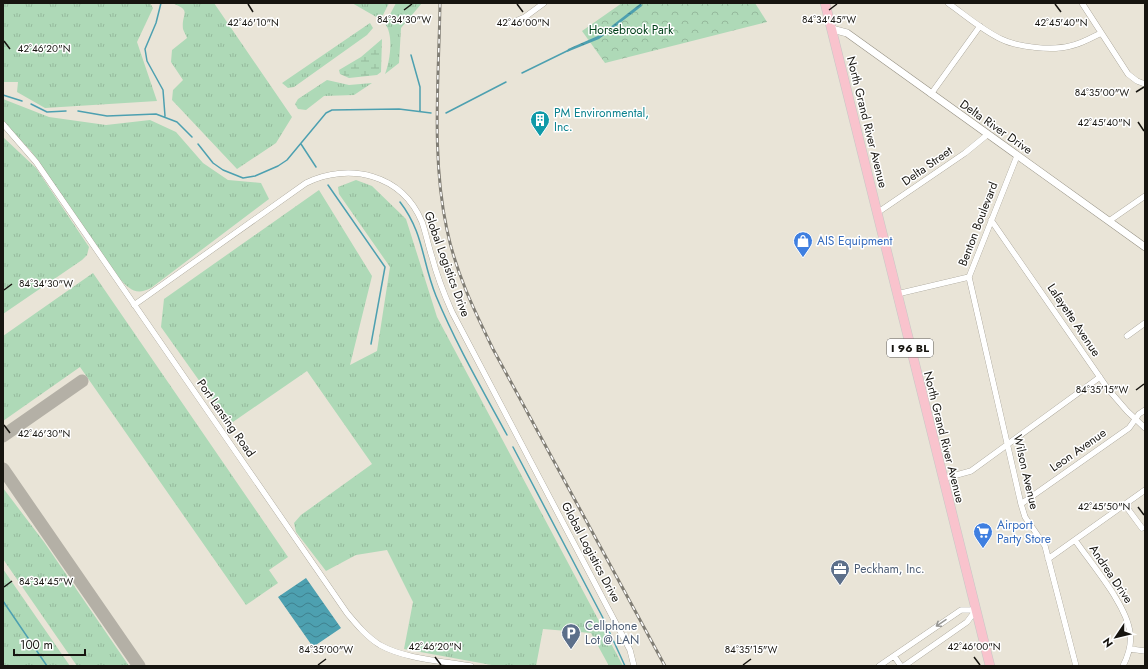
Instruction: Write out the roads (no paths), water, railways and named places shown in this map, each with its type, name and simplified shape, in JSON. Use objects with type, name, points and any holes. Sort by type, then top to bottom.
[{"type":"main road","name":"North Grand River Avenue","points":[[825,3],[990,666]]},
{"type":"street","points":[[511,23],[525,17],[544,3]]},
{"type":"street","points":[[948,3],[980,26],[1002,40],[1010,43],[1051,48],[1076,45],[1101,33]]},
{"type":"street","points":[[1082,3],[1128,74],[1145,84]]},
{"type":"street","points":[[931,94],[980,26]]},
{"type":"street","name":"Delta River Drive","points":[[832,29],[847,33],[1145,247]]},
{"type":"street","name":"Port Lansing Road","points":[[3,124],[36,162],[347,613],[359,628],[369,637],[390,650],[471,666]]},
{"type":"street","name":"Delta Street","points":[[877,213],[959,158],[987,135]]},
{"type":"street","name":"Benton Boulevard","points":[[897,294],[969,277],[1017,156]]},
{"type":"street","name":"Global Logistics Drive","points":[[134,304],[305,183],[328,174],[352,172],[369,175],[392,185],[404,196],[422,221],[435,270],[452,312],[630,650],[634,666]]},
{"type":"street","points":[[1109,221],[1145,196]]},
{"type":"street","name":"Lafayette Avenue","points":[[991,220],[1100,377],[1120,403],[1145,428]]},
{"type":"street","name":"Wilson Avenue","points":[[969,277],[1021,504],[1027,521],[1042,540],[1076,666]]},
{"type":"street","points":[[1127,336],[1145,323]]},
{"type":"street","points":[[942,478],[967,473],[1100,377]]},
{"type":"street","name":"Leon Avenue","points":[[1021,504],[1129,428],[1139,414],[1145,410]]},
{"type":"street","points":[[1048,559],[1145,490]]},
{"type":"street","points":[[1125,505],[1142,528]]},
{"type":"street","name":"Andrea Drive","points":[[1075,540],[1125,614],[1130,633],[1130,649],[1123,666]]},
{"type":"street","points":[[879,666],[961,610],[976,610]]},
{"type":"street","points":[[894,656],[902,666],[967,622],[976,610]]},
{"type":"street","points":[[1130,649],[1145,651]]},
{"type":"water","points":[[641,3],[642,6],[599,39],[567,52],[568,49],[600,35]]},
{"type":"water","points":[[306,578],[341,628],[313,647],[278,597]]},
{"type":"waterway","points":[[161,3],[156,23],[145,49],[147,61],[163,90],[165,116]]},
{"type":"waterway","points":[[522,73],[569,50]]},
{"type":"waterway","points":[[411,55],[420,87],[420,111]]},
{"type":"waterway","points":[[446,113],[506,82]]},
{"type":"waterway","points":[[3,95],[22,101]]},
{"type":"waterway","points":[[31,104],[47,112],[66,111]]},
{"type":"waterway","points":[[198,144],[213,163],[223,170],[243,178],[255,176],[278,166],[287,160],[326,113],[332,110],[399,109],[431,113]]},
{"type":"waterway","points":[[78,111],[107,116],[156,114],[177,122],[192,137]]},
{"type":"waterway","points":[[301,144],[316,167]]},
{"type":"waterway","points":[[328,185],[385,267],[371,344]]},
{"type":"waterway","points":[[400,202],[414,225],[422,248],[431,283],[452,332],[507,435]]},
{"type":"waterway","points":[[513,447],[603,618],[625,666]]},
{"type":"waterway","points":[[3,601],[47,666]]},
{"type":"railway","points":[[440,3],[437,117],[439,174],[447,230],[460,276],[472,306],[493,349],[665,666]]},
{"type":"place","name":"PM Environmental, Inc.","points":[[540,137]]},
{"type":"place","name":"AIS Equipment","points":[[803,258]]},
{"type":"place","name":"Airport Party Store","points":[[983,549]]},
{"type":"place","name":"Peckham, Inc.","points":[[840,586]]},
{"type":"place","name":"Cellphone Lot @ LAN","points":[[571,650]]},
{"type":"park label","name":"Horsebrook Park","points":[[631,30]]}]
